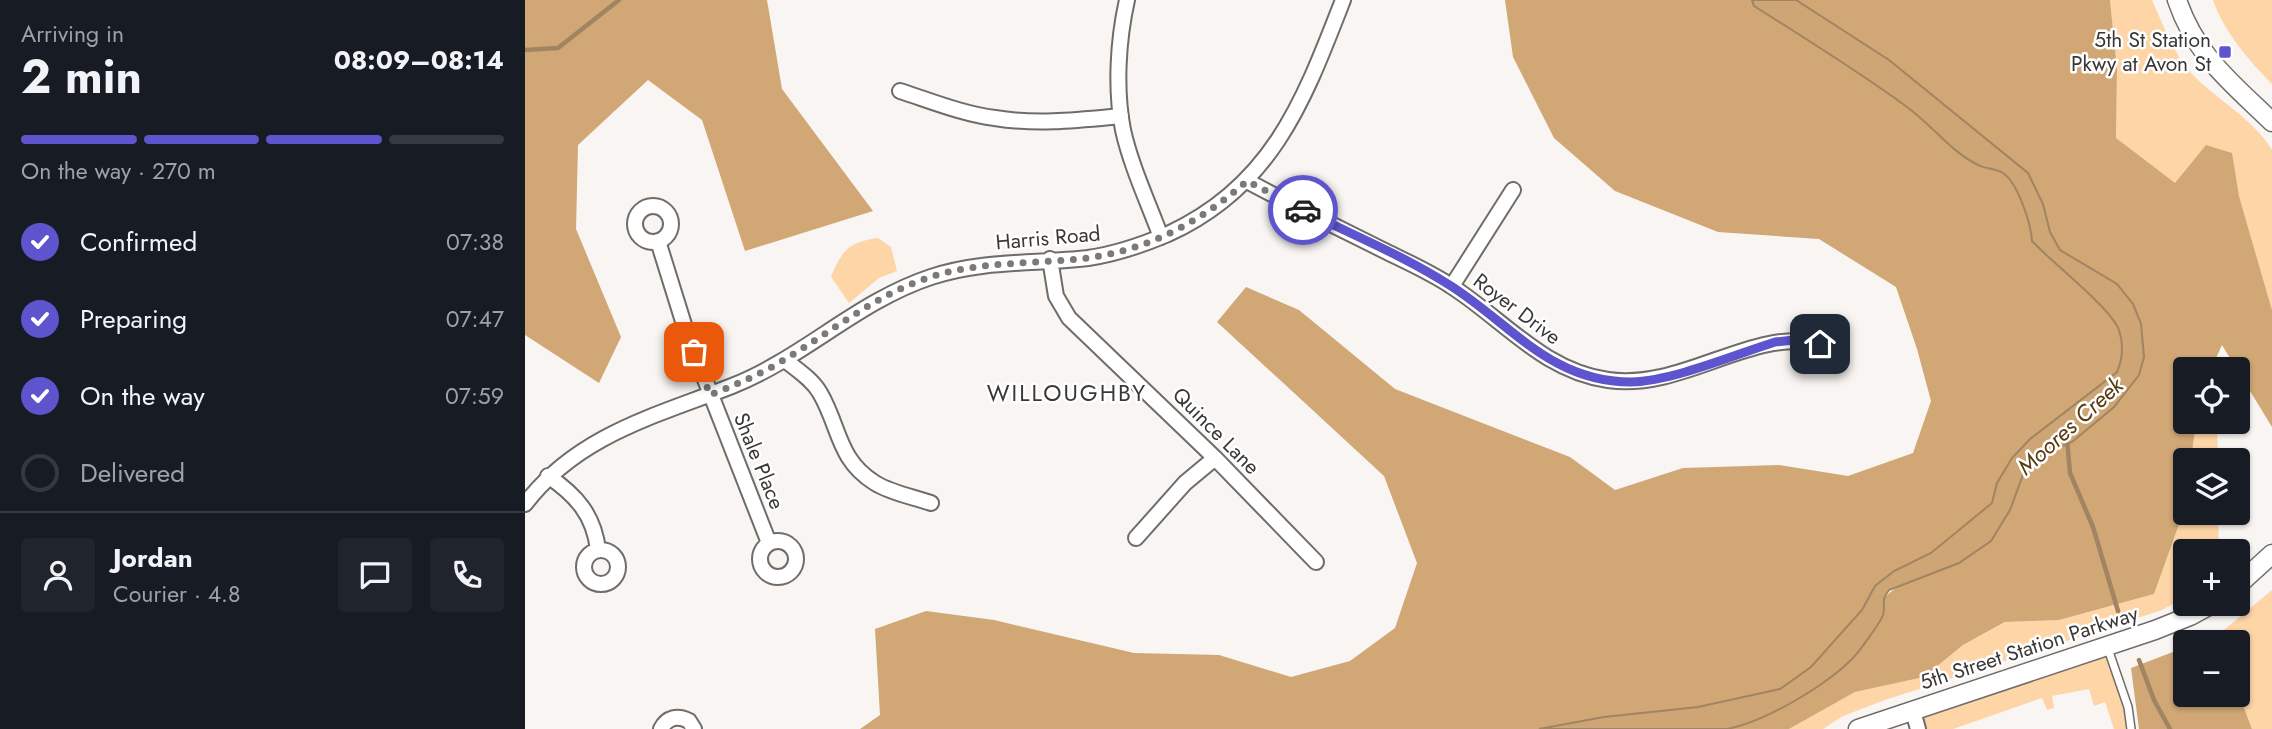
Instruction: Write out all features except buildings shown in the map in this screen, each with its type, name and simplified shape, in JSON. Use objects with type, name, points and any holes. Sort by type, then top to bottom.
[{"type":"street","points":[[1127,0],[1121,40],[1121,116],[1130,153],[1161,237]]},
{"type":"street","name":"Harris Road","points":[[525,504],[548,476],[603,437],[749,379],[785,360],[881,297],[948,271],[998,262],[1085,258],[1112,254],[1161,237],[1212,211],[1247,181],[1267,156],[1298,107],[1343,0]]},
{"type":"street","points":[[2177,0],[2186,26],[2198,47],[2272,122]]},
{"type":"street","points":[[900,91],[995,118],[1027,122],[1070,122],[1121,116]]},
{"type":"street","name":"Royer Drive","points":[[1247,181],[1451,286],[1541,355],[1579,373],[1632,382],[1664,377],[1775,342],[1794,340],[1820,344]]},
{"type":"street","points":[[1451,286],[1513,190]]},
{"type":"street","name":"Shale Place","points":[[658,241],[686,331],[769,543]]},
{"type":"street","name":"Quince Lane","points":[[1050,259],[1056,296],[1069,318],[1215,458],[1316,562]]},
{"type":"street","points":[[785,360],[806,376],[820,393],[844,452],[859,469],[876,483],[931,503]]},
{"type":"street","points":[[1136,538],[1177,492],[1215,458]]},
{"type":"street","points":[[548,476],[578,499],[588,513],[594,527],[598,550]]},
{"type":"street","points":[[2250,574],[2272,554]]},
{"type":"street","name":"5th Street Station Parkway","points":[[1858,729],[2107,646],[2188,616]]},
{"type":"street","points":[[1913,710],[1919,729]]},
{"type":"street","points":[[661,729],[669,719],[676,717],[689,721],[694,729]]},
{"type":"lane","points":[[2107,646],[2128,707],[2131,729]]},
{"type":"shaded area","points":[[525,0],[767,0],[782,89],[873,211],[745,251],[702,120],[648,80],[578,145],[576,229],[621,337],[599,383],[525,335]]},
{"type":"shaded area","points":[[1505,0],[1752,0],[1754,6],[1908,107],[1968,159],[1981,166],[2001,171],[2009,178],[2023,204],[2032,241],[2114,321],[2122,341],[2121,362],[2117,372],[2030,439],[1997,483],[1992,503],[1931,553],[1894,571],[1875,586],[1862,610],[1811,667],[1780,689],[1698,707],[1604,717],[1539,729],[860,729],[880,715],[875,629],[926,611],[994,620],[1134,653],[1219,655],[1291,677],[1350,661],[1395,628],[1417,563],[1384,476],[1217,322],[1246,287],[1299,310],[1395,389],[1570,457],[1615,490],[1683,468],[1779,465],[1848,476],[1913,453],[1931,401],[1896,287],[1819,239],[1718,232],[1615,191],[1554,138],[1513,57]]},
{"type":"shaded area","points":[[1796,0],[2110,0],[2117,69],[2116,138],[2175,183],[2206,145],[2232,153],[2239,196],[2272,310],[2272,427],[2250,391],[2250,357],[2229,357],[2222,345],[2216,357],[2173,357],[2173,434],[2194,434],[2193,448],[2173,448],[2173,525],[2179,525],[2154,594],[2059,620],[2005,622],[1963,645],[1924,677],[1855,692],[1789,729],[1726,729],[1778,710],[1834,675],[1866,641],[1885,597],[2010,510],[2023,472],[2039,456],[2072,442],[2144,357],[2060,250],[2049,232],[2043,204],[2028,173],[1889,60]]},
{"type":"shaded area","points":[[2110,0],[2152,0],[2184,65],[2255,128],[2272,150],[2272,310],[2239,196],[2231,153],[2206,146],[2175,184],[2116,138],[2117,69]]},
{"type":"shaded area","points":[[2213,0],[2272,0],[2272,84],[2238,45],[2223,23]]},
{"type":"shaded area","points":[[878,238],[891,247],[897,271],[879,278],[849,303],[831,277],[835,268],[843,254],[853,245]]},
{"type":"shaded area","points":[[2194,434],[2217,434],[2218,448],[2193,448]]},
{"type":"shaded area","points":[[2177,525],[2218,525],[2219,539],[2173,539],[2173,604],[2162,610],[1885,700],[1843,716],[1823,729],[1789,729],[1855,692],[1924,677],[1963,645],[2006,622],[2059,620],[2154,594]]},
{"type":"shaded area","points":[[2272,590],[2272,729],[2252,729],[2244,707],[2250,707],[2250,630],[2224,630],[2241,616],[2250,616],[2250,608]]},
{"type":"shaded area","points":[[2107,646],[2131,729],[2114,729],[2105,702],[2094,706],[2089,689],[2052,696],[2054,708],[2047,710],[2042,698],[1953,729],[1918,729],[1913,711]]},
{"type":"shaded area","points":[[2173,652],[2173,707],[2244,707],[2252,729],[2139,729],[2131,668]]},
{"type":"water","name":"Moores Creek","points":[[1752,0],[1796,0],[1889,60],[2028,173],[2043,204],[2050,232],[2060,250],[2117,284],[2133,304],[2141,324],[2144,357],[2139,375],[2114,407],[2072,442],[2039,456],[2024,472],[2010,510],[1991,541],[1959,563],[1889,590],[1881,619],[1862,647],[1837,672],[1800,698],[1760,718],[1726,729],[1539,729],[1604,717],[1698,707],[1780,689],[1811,667],[1862,610],[1875,586],[1894,571],[1931,553],[1992,503],[1997,483],[2012,458],[2030,439],[2117,372],[2121,362],[2122,341],[2114,321],[2032,241],[2023,204],[2009,178],[2000,171],[1968,159],[1907,107],[1754,6]]},
{"type":"waterway","points":[[525,50],[558,48],[619,0]]},
{"type":"waterway","name":"Moores Creek","points":[[2067,439],[2070,473],[2093,527],[2118,611]]},
{"type":"waterway","points":[[2139,660],[2154,700],[2170,729]]},
{"type":"way so far","points":[[694,352],[710,395],[785,360],[881,297],[948,271],[998,262],[1085,258],[1133,248],[1188,225],[1212,211],[1247,181],[1303,210]]},
{"type":"place","name":"5th St Station Pkwy at Avon St","points":[[2225,52]]},
{"type":"district","name":"WILLOUGHBY","points":[[1067,393]]},
{"type":"route","points":[[1303,210],[1451,286],[1541,355],[1587,376],[1632,382],[1655,379],[1775,342],[1794,340],[1820,344]]}]
